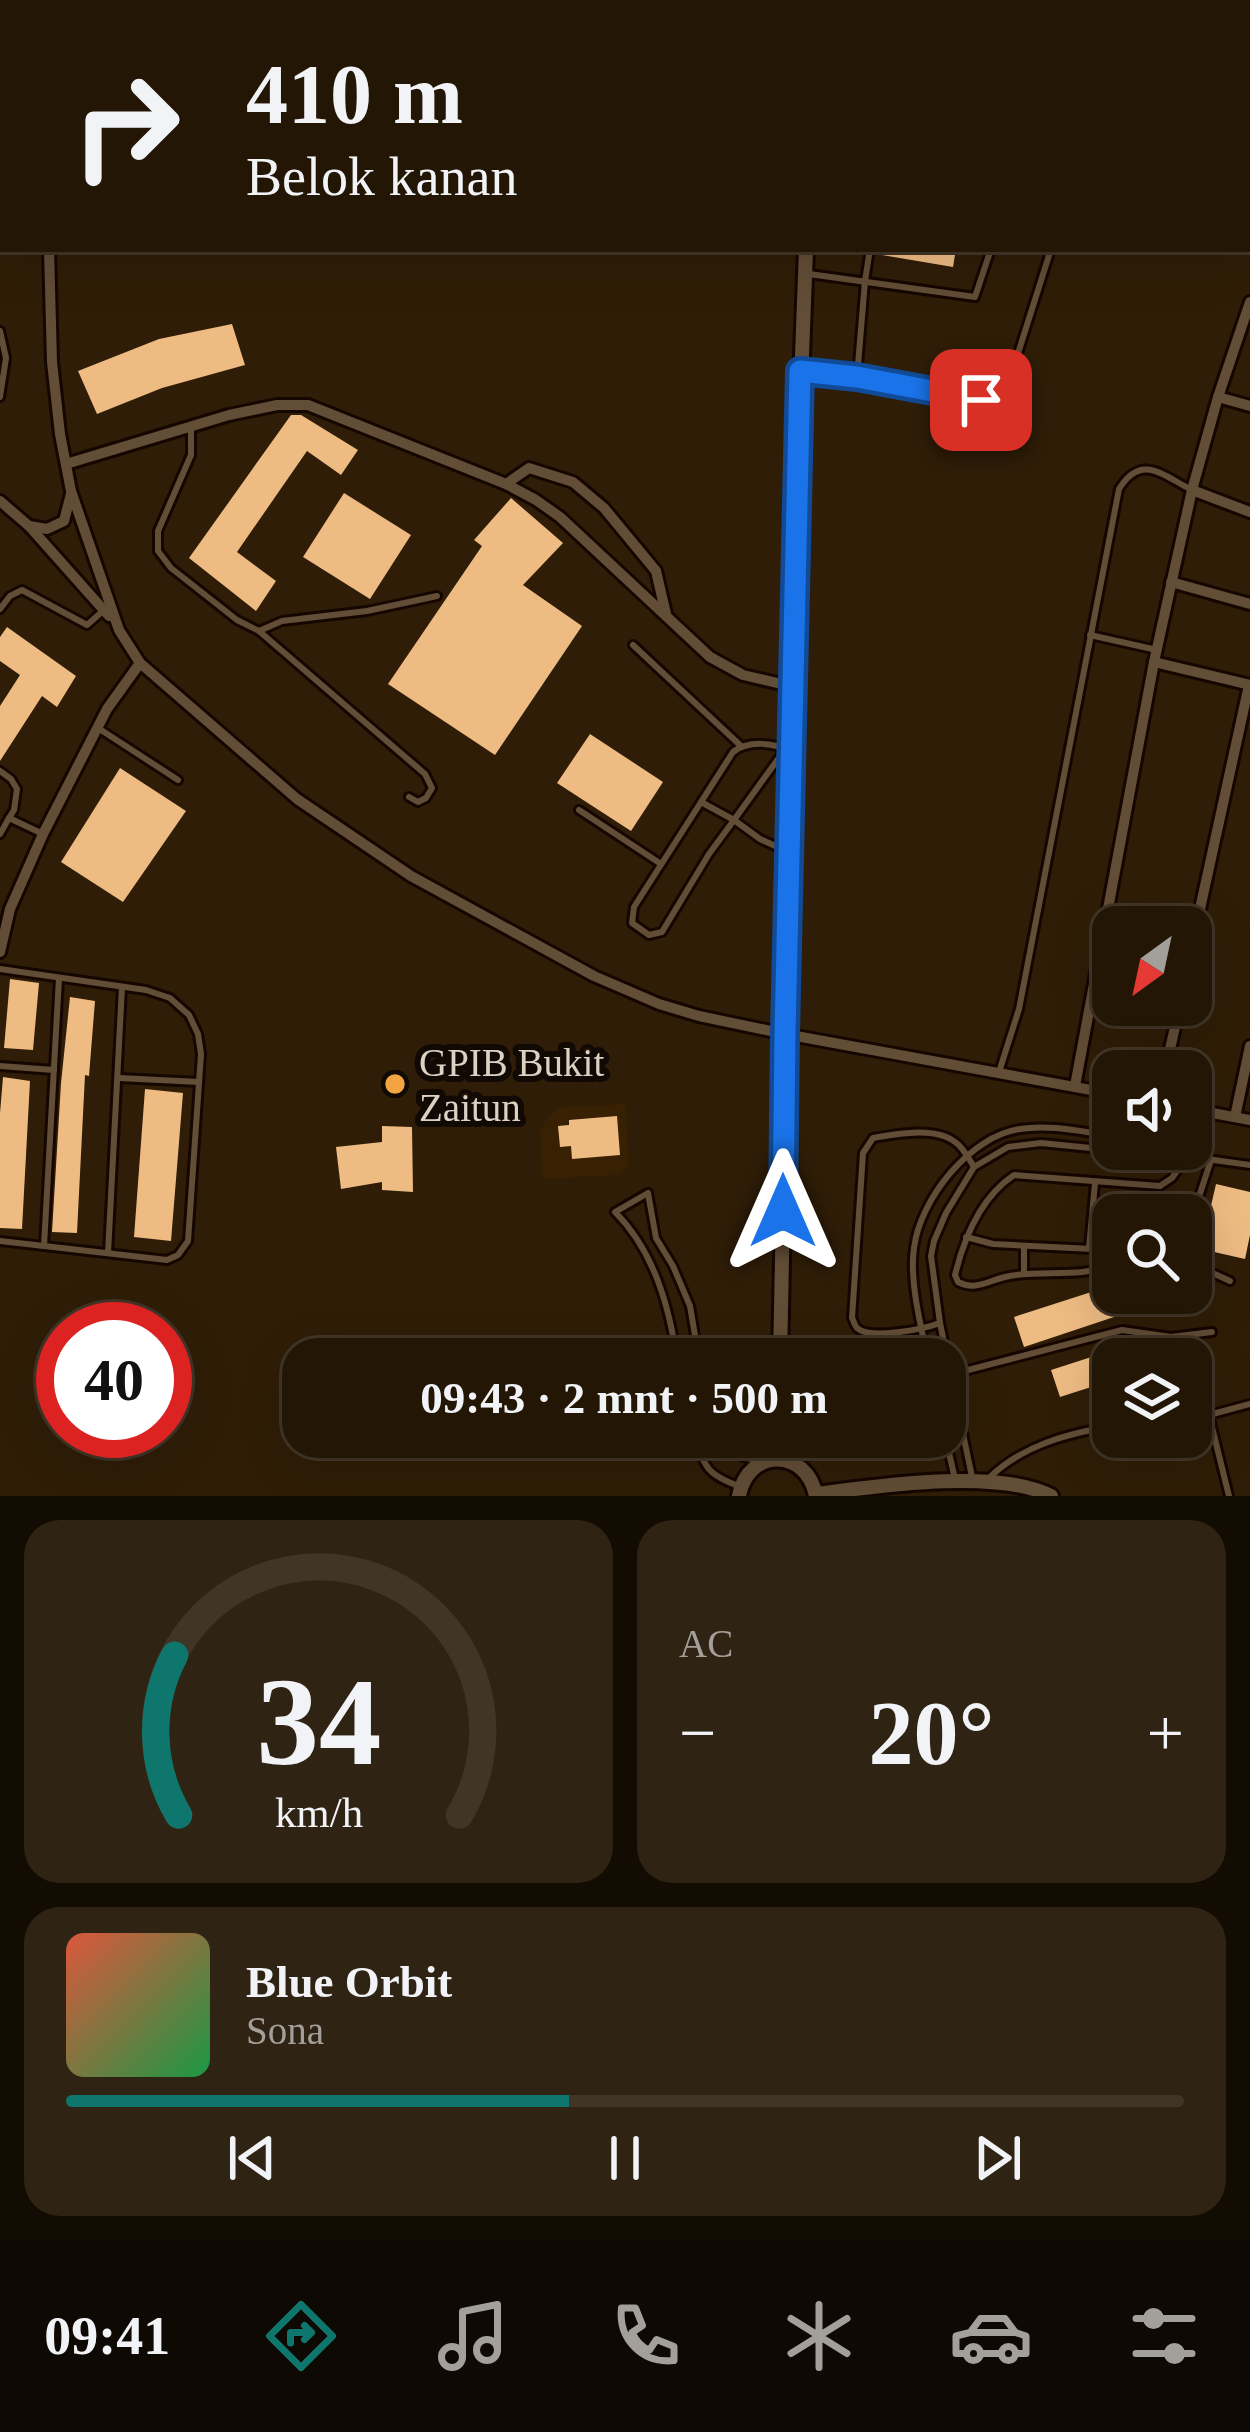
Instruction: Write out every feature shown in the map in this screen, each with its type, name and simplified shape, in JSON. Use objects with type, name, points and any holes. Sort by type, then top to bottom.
[{"type":"street","points":[[49,252],[52,362],[66,464],[116,623]]},
{"type":"street","points":[[780,1338],[790,749],[806,252]]},
{"type":"street","points":[[1076,1086],[1171,582],[1217,397],[1250,302]]},
{"type":"street","points":[[1217,397],[1250,406]]},
{"type":"street","points":[[66,464],[191,426],[277,406],[308,405],[536,500],[710,657],[755,679],[794,687]]},
{"type":"street","points":[[506,484],[529,468],[573,482],[604,508],[656,571],[667,617]]},
{"type":"street","points":[[1192,490],[1250,512]]},
{"type":"street","points":[[29,526],[46,529],[64,521],[71,491]]},
{"type":"street","points":[[0,501],[29,526],[116,623],[140,663],[297,799],[411,876],[626,991],[678,1010],[1092,1089]]},
{"type":"street","points":[[1171,582],[1250,604]]},
{"type":"street","points":[[1156,656],[1250,685],[1201,906]]},
{"type":"street","points":[[0,952],[5,907],[107,709],[140,663]]},
{"type":"street","points":[[1235,1117],[1250,1046]]},
{"type":"street","points":[[1212,1113],[1250,1120]]},
{"type":"street","points":[[740,1491],[747,1475],[773,1460],[788,1461],[808,1473],[816,1495],[874,1487],[970,1485],[1030,1487],[1051,1496]]},
{"type":"lane","points":[[857,377],[870,252]]},
{"type":"lane","points":[[805,273],[975,297],[990,252]]},
{"type":"lane","points":[[800,371],[981,400],[994,398],[1003,392],[1050,252]]},
{"type":"lane","points":[[0,331],[6,358],[0,397]]},
{"type":"lane","points":[[191,426],[190,455],[158,531],[158,551],[171,568],[237,620],[259,631],[425,774],[432,788],[426,798],[418,802],[409,797]]},
{"type":"lane","points":[[998,1072],[1019,1009],[1119,489],[1138,469],[1192,490]]},
{"type":"lane","points":[[0,609],[22,590],[87,625],[104,610]]},
{"type":"lane","points":[[259,631],[282,621],[367,611],[436,596]]},
{"type":"lane","points":[[1090,634],[1156,656]]},
{"type":"lane","points":[[633,645],[741,746]]},
{"type":"lane","points":[[98,728],[178,780]]},
{"type":"lane","points":[[741,746],[790,749],[709,854],[667,927],[649,934],[632,923],[634,907],[741,746]]},
{"type":"lane","points":[[0,772],[17,789],[14,810],[0,834]]},
{"type":"lane","points":[[701,802],[789,852]]},
{"type":"lane","points":[[579,810],[661,864]]},
{"type":"lane","points":[[9,818],[43,834]]},
{"type":"lane","points":[[0,969],[146,990],[170,998],[189,1015],[198,1034],[200,1082],[188,1241],[178,1255],[166,1260],[0,1241]]},
{"type":"lane","points":[[44,1246],[59,978]]},
{"type":"lane","points":[[108,1253],[122,987]]},
{"type":"lane","points":[[0,1066],[54,1070]]},
{"type":"lane","points":[[118,1078],[200,1082]]},
{"type":"lane","points":[[924,1338],[913,1250],[930,1204],[966,1155],[1006,1132],[1025,1128],[1092,1134]]},
{"type":"lane","points":[[940,1324],[922,1330],[867,1333],[854,1325],[863,1153],[873,1138],[908,1133],[942,1136],[956,1142],[974,1167]]},
{"type":"lane","points":[[942,1338],[931,1256],[946,1213],[974,1167],[1024,1143],[1092,1149]]},
{"type":"lane","points":[[1212,1160],[1250,1165]]},
{"type":"lane","points":[[1092,1272],[1024,1273],[972,1287],[958,1282],[955,1275],[965,1237],[1014,1175],[1160,1186],[1176,1170]]},
{"type":"lane","points":[[1088,1248],[1095,1183]]},
{"type":"lane","points":[[672,1338],[644,1246],[615,1212],[648,1193],[656,1238],[690,1306],[695,1338]]},
{"type":"lane","points":[[930,1204],[946,1213]]},
{"type":"lane","points":[[965,1237],[993,1244],[1092,1248]]},
{"type":"lane","points":[[644,1246],[656,1238]]},
{"type":"lane","points":[[1024,1245],[1024,1273]]},
{"type":"lane","points":[[1212,1273],[1230,1281]]},
{"type":"lane","points":[[966,1371],[1122,1330],[1171,1337],[1212,1332]]},
{"type":"lane","points":[[1212,1414],[1250,1403]]},
{"type":"lane","points":[[1212,1427],[1229,1496]]},
{"type":"lane","points":[[956,1458],[970,1485],[1027,1450],[1092,1430]]},
{"type":"lane","points":[[703,1458],[711,1473],[740,1491]]},
{"type":"lane","points":[[742,1458],[773,1460]]},
{"type":"shaded area","points":[[625,1104],[629,1165],[619,1175],[542,1179],[540,1129],[553,1112],[563,1107]]},
{"type":"building","points":[[882,252],[956,252],[953,267]]},
{"type":"building","points":[[232,324],[245,365],[162,388],[97,414],[78,371],[159,339]]},
{"type":"building","points":[[291,415],[301,415],[358,450],[341,475],[307,451],[237,552],[276,581],[256,611],[189,558]]},
{"type":"building","points":[[344,493],[411,535],[370,599],[303,557]]},
{"type":"building","points":[[511,498],[563,543],[523,585],[582,626],[495,755],[388,684],[482,546],[474,540]]},
{"type":"building","points":[[7,627],[76,676],[57,707],[42,696],[0,761],[0,706],[20,675],[0,661],[0,637]]},
{"type":"building","points":[[590,734],[663,782],[631,831],[557,783]]},
{"type":"building","points":[[120,768],[186,811],[123,902],[61,862]]},
{"type":"building","points":[[10,979],[39,983],[33,1050],[4,1048]]},
{"type":"building","points":[[70,997],[95,1001],[89,1076],[85,1075],[77,1233],[52,1232]]},
{"type":"building","points":[[3,1077],[30,1081],[22,1229],[0,1228]]},
{"type":"building","points":[[145,1089],[183,1093],[171,1241],[134,1237]]},
{"type":"building","points":[[617,1116],[620,1155],[572,1159],[571,1146],[560,1147],[558,1126],[569,1125],[569,1120]]},
{"type":"building","points":[[382,1126],[412,1127],[413,1192],[382,1190],[382,1182],[341,1189],[336,1147],[382,1142]]},
{"type":"building","points":[[1216,1184],[1250,1192],[1245,1259],[1212,1252]]},
{"type":"building","points":[[1092,1292],[1092,1314],[1123,1314],[1024,1347],[1014,1317]]},
{"type":"building","points":[[1092,1357],[1092,1387],[1060,1397],[1051,1370]]},
{"type":"place","name":"GPIB Bukit Zaitun","points":[[395,1084]]},
{"type":"route","points":[[783,1211],[800,371],[981,400]]}]
